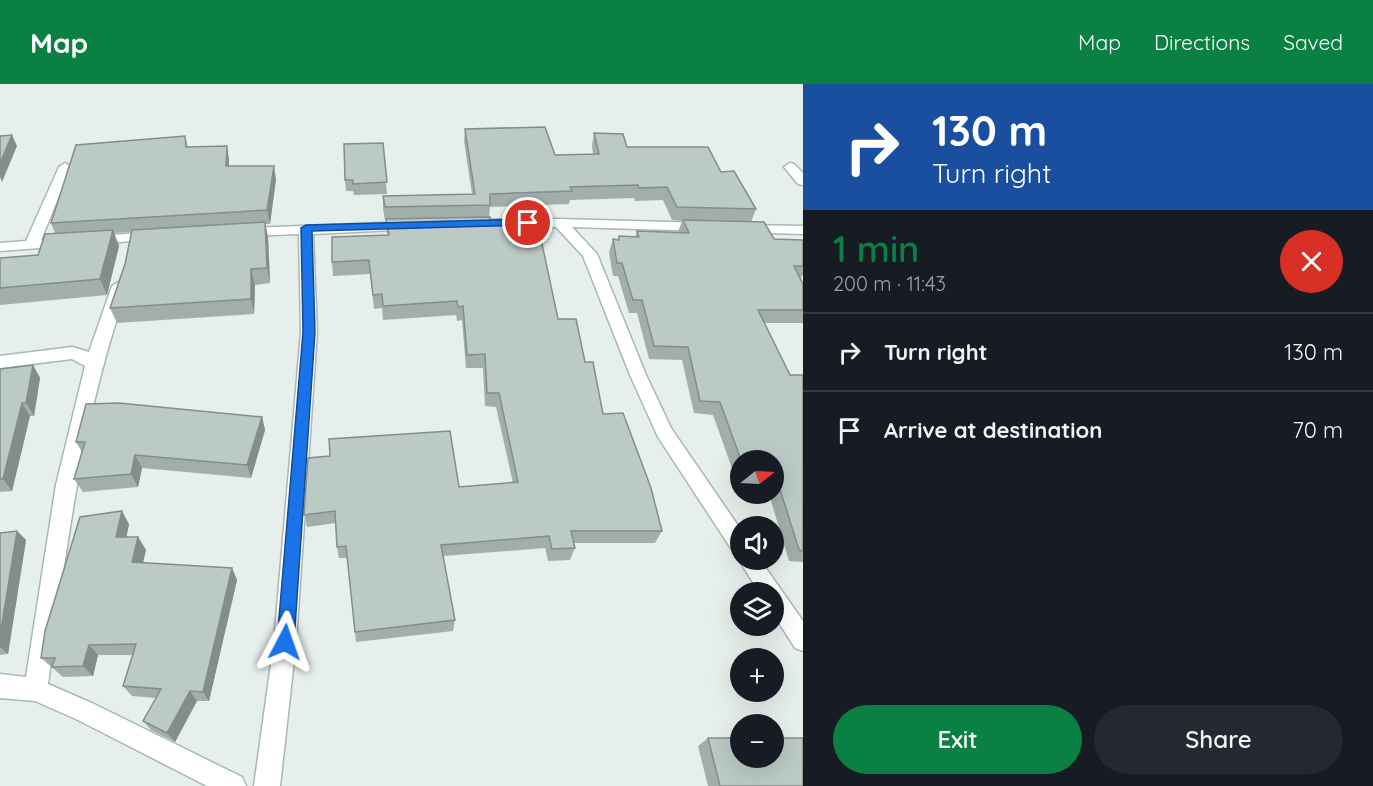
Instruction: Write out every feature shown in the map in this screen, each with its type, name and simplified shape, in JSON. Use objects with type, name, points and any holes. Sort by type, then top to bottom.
[{"type":"street","points":[[790,166],[803,181]]},
{"type":"street","points":[[32,244],[65,167]]},
{"type":"street","points":[[458,224],[560,223],[803,230]]},
{"type":"street","points":[[560,223],[590,254],[638,375],[664,432],[730,531]]},
{"type":"street","points":[[224,233],[423,225]]},
{"type":"street","points":[[267,786],[285,642],[309,332],[306,228]]},
{"type":"street","points":[[0,247],[165,236]]},
{"type":"street","points":[[36,690],[62,505],[93,363],[126,265],[130,238]]},
{"type":"street","points":[[0,362],[72,353],[83,356],[93,363]]},
{"type":"street","points":[[784,612],[803,640]]},
{"type":"street","points":[[0,687],[36,690],[86,712],[233,786]]},
{"type":"building","points":[[545,127],[555,155],[599,154],[594,133],[623,134],[627,147],[708,147],[721,172],[734,171],[756,209],[677,207],[667,187],[639,188],[638,185],[570,187],[572,191],[490,194],[490,205],[385,207],[383,196],[475,194],[465,129]]},
{"type":"building","points":[[12,135],[0,163],[0,136]]},
{"type":"building","points":[[185,136],[186,147],[227,146],[226,166],[274,166],[267,210],[51,223],[76,145]]},
{"type":"building","points":[[383,143],[387,182],[353,184],[353,180],[345,180],[344,144]]},
{"type":"building","points":[[490,217],[490,223],[538,225],[558,319],[576,319],[585,362],[593,362],[603,414],[623,413],[651,488],[662,531],[571,531],[575,548],[552,549],[549,536],[441,545],[455,620],[355,632],[346,546],[337,547],[335,511],[304,515],[308,458],[330,456],[329,439],[450,431],[459,487],[518,482],[499,393],[487,393],[485,354],[467,355],[463,306],[458,307],[457,301],[383,306],[382,294],[373,295],[369,260],[332,262],[332,237],[389,235],[386,219]]},
{"type":"building","points":[[683,220],[764,222],[774,239],[803,240],[803,266],[794,266],[803,284],[803,310],[758,310],[790,375],[803,375],[803,551],[799,550],[784,502],[784,450],[737,450],[720,402],[700,401],[688,347],[654,346],[642,300],[633,300],[622,263],[617,263],[613,239],[619,240],[619,236],[639,237],[637,231],[689,233]]},
{"type":"building","points":[[265,222],[267,268],[251,269],[251,299],[110,308],[125,264],[132,230]]},
{"type":"building","points":[[113,230],[100,279],[0,288],[0,258],[38,255],[45,234]]},
{"type":"building","points":[[33,365],[26,403],[22,403],[3,479],[0,479],[0,369]]},
{"type":"building","points":[[119,403],[262,417],[247,465],[135,455],[131,474],[74,479],[85,442],[76,442],[86,404]]},
{"type":"building","points":[[122,511],[116,537],[138,537],[132,562],[232,568],[203,692],[190,691],[167,733],[143,721],[161,689],[123,686],[136,644],[89,645],[83,666],[52,667],[55,658],[41,658],[45,631],[80,517]]},
{"type":"building","points":[[17,531],[0,636],[0,533]]},
{"type":"building","points":[[708,738],[730,738],[730,768],[784,768],[784,738],[803,738],[803,786],[720,786]]},
{"type":"route","points":[[285,642],[309,332],[306,228],[528,223]]}]
